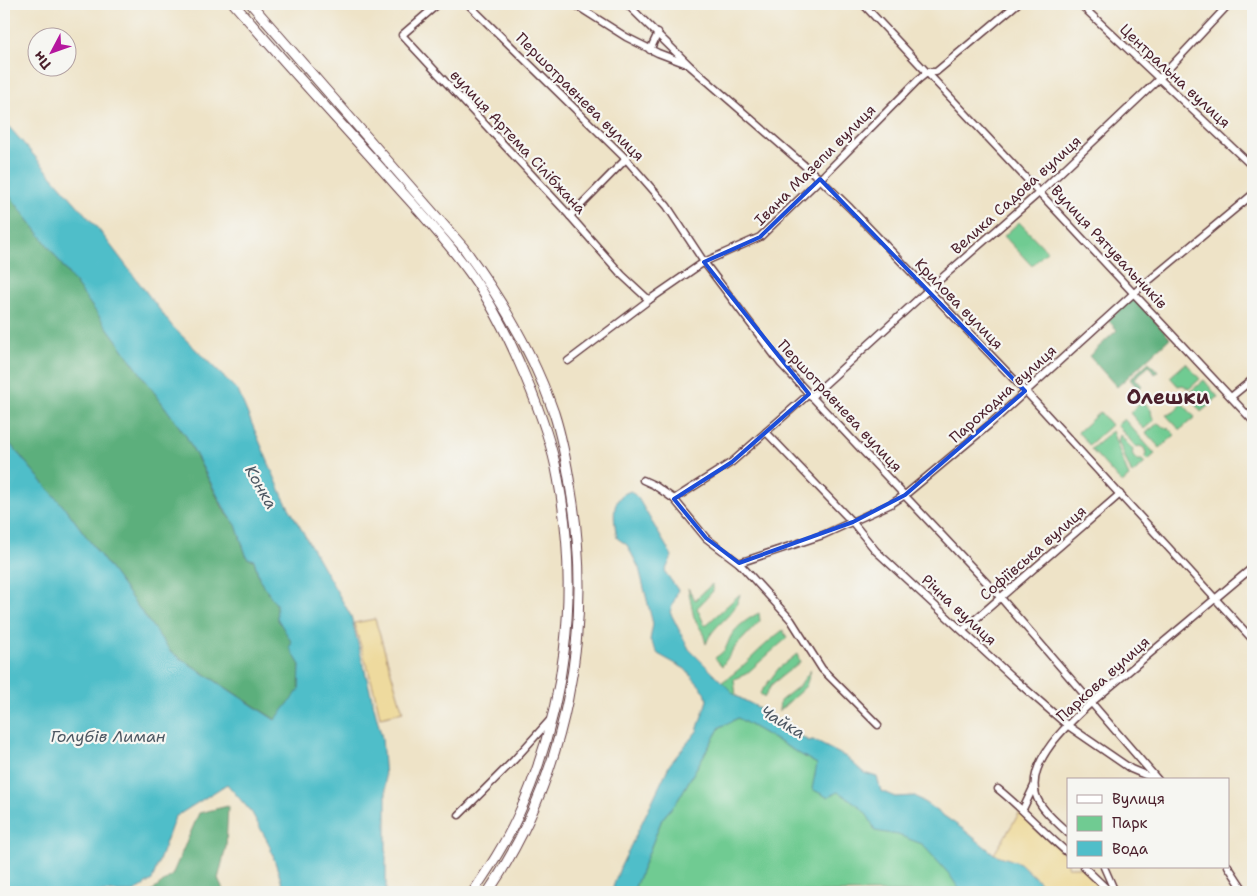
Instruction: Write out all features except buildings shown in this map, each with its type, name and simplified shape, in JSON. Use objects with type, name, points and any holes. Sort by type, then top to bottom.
[{"type":"highway","points":[[251,4],[463,247],[488,280],[527,347],[554,413],[567,464],[576,521],[580,575],[579,625],[572,683],[551,765],[540,794],[516,846],[488,892]]},
{"type":"highway","points":[[234,5],[425,218],[469,272],[492,306],[512,344],[546,430],[558,477],[569,570],[568,618],[561,677],[551,720],[536,768],[517,818],[494,860],[473,892]]},
{"type":"street","name":"вулиця Артема Сілібжана","points":[[438,4],[402,35],[570,216],[622,275],[649,300]]},
{"type":"street","name":"Першотравнева вулиця","points":[[468,4],[626,159],[667,206],[704,262],[781,364],[1001,598],[1155,778]]},
{"type":"street","points":[[574,4],[626,38],[690,66]]},
{"type":"street","name":"Крилова вулиця","points":[[627,4],[690,66],[850,208],[1025,391],[1253,640]]},
{"type":"street","name":"Вулиця Рятувальників","points":[[863,4],[1253,421]]},
{"type":"street","name":"Івана Мазепи вулиця","points":[[568,361],[649,300],[704,262],[760,237],[928,72],[936,72],[1018,4]]},
{"type":"street","name":"Центральна вулиця","points":[[1080,4],[1253,167]]},
{"type":"street","name":"Велика Садова вулиця","points":[[674,499],[732,462],[1040,192],[1159,79],[1229,4]]},
{"type":"street","points":[[650,50],[658,33]]},
{"type":"street","points":[[570,216],[626,159]]},
{"type":"street","name":"Пароходна вулиця","points":[[739,563],[823,535],[891,504],[905,495],[989,425],[1134,293],[1253,194]]},
{"type":"street","points":[[1231,397],[1253,379]]},
{"type":"street","name":"Річна вулиця","points":[[766,432],[853,522],[876,551],[1013,678],[1067,725],[1131,769],[1152,778]]},
{"type":"street","points":[[643,480],[674,499],[706,538],[739,563],[791,620],[822,670],[878,726]]},
{"type":"street","name":"Софіївська вулиця","points":[[963,630],[1120,494]]},
{"type":"street","name":"Паркова вулиця","points":[[1023,809],[1035,784],[1039,765],[1067,725],[1253,567]]},
{"type":"street","points":[[459,815],[551,720]]},
{"type":"street","points":[[1035,784],[1036,794],[1040,803],[1067,832]]},
{"type":"street","points":[[998,789],[1023,809],[1043,832],[1067,852]]},
{"type":"street","points":[[1085,868],[1110,892]]},
{"type":"street","points":[[1104,868],[1115,892]]},
{"type":"street","points":[[1229,868],[1245,892]]},
{"type":"highlighted area","points":[[820,179],[1025,391],[905,495],[853,522],[739,563],[706,538],[674,499],[732,462],[809,394],[704,262],[760,237]]},
{"type":"green space","points":[[4,188],[186,436],[224,510],[236,525],[247,558],[254,560],[260,581],[277,604],[277,618],[293,643],[290,647],[300,665],[299,690],[276,720],[171,652],[69,513],[4,437]]},
{"type":"green space","points":[[1019,222],[1047,251],[1032,266],[1004,236]]},
{"type":"green space","points":[[1133,297],[1170,338],[1117,387],[1089,356],[1117,330],[1108,320]]},
{"type":"green space","points":[[1149,362],[1158,372],[1155,374],[1149,366],[1135,378],[1142,386],[1138,389],[1130,379]]},
{"type":"green space","points":[[1186,363],[1200,379],[1189,389],[1183,385],[1178,386],[1170,377]]},
{"type":"green space","points":[[1204,380],[1218,397],[1201,412],[1194,403],[1195,396],[1191,391]]},
{"type":"green space","points":[[1143,401],[1151,410],[1154,420],[1144,429],[1130,413]]},
{"type":"green space","points":[[1181,402],[1195,417],[1180,430],[1166,415],[1175,411]]},
{"type":"green space","points":[[1100,412],[1111,425],[1089,445],[1078,432]]},
{"type":"green space","points":[[1124,419],[1155,454],[1148,460],[1145,457],[1144,448],[1136,447],[1117,425]]},
{"type":"green space","points":[[1158,423],[1168,428],[1175,435],[1160,448],[1146,433]]},
{"type":"green space","points":[[1112,431],[1129,477],[1122,483],[1091,449]]},
{"type":"green space","points":[[1120,435],[1133,450],[1134,458],[1145,463],[1132,474],[1118,441]]},
{"type":"green space","points":[[712,584],[713,591],[697,608],[705,626],[740,594],[734,609],[713,631],[706,644],[703,633],[694,618],[688,588],[695,600]]},
{"type":"green space","points":[[759,613],[760,621],[736,646],[722,666],[715,658],[727,646],[736,629]]},
{"type":"green space","points":[[783,630],[787,638],[746,674],[734,679],[736,696],[722,682]]},
{"type":"green space","points":[[797,654],[800,662],[772,684],[764,698],[760,693],[779,668]]},
{"type":"green space","points":[[811,670],[806,686],[779,711],[780,701],[799,686]]},
{"type":"green space","points":[[736,696],[761,709],[808,741],[813,740],[818,748]]},
{"type":"green space","points":[[738,718],[817,764],[922,844],[949,873],[961,892],[633,892],[662,819],[678,800],[720,727]]},
{"type":"green space","points":[[228,806],[226,847],[218,879],[224,892],[151,892],[172,875],[199,813]]},
{"type":"sand","points":[[375,619],[403,712],[380,717],[372,681],[354,623]]},
{"type":"sand","points":[[1020,812],[1067,856],[1067,868],[1081,868],[1107,892],[1050,892],[1020,863],[994,854]]},
{"type":"water","points":[[4,121],[99,230],[172,326],[238,391],[284,499],[351,616],[382,738],[386,792],[386,892],[283,892],[283,886],[269,844],[252,813],[227,784],[175,817],[152,880],[134,892],[29,892],[4,886],[4,437],[69,513],[171,652],[275,720],[299,690],[300,665],[289,647],[292,643],[277,618],[276,604],[260,581],[254,560],[247,558],[236,525],[225,510],[186,436],[4,188]]},
{"type":"water","points":[[631,491],[638,498],[672,556],[665,572],[678,590],[670,612],[689,649],[736,696],[761,709],[808,741],[813,740],[846,757],[864,773],[877,777],[881,791],[895,797],[915,796],[963,829],[994,854],[1020,863],[1050,892],[961,892],[949,874],[922,844],[898,835],[875,831],[865,812],[838,792],[827,797],[812,789],[817,764],[738,718],[720,727],[678,800],[662,819],[633,892],[611,892],[620,868],[670,764],[697,731],[707,700],[705,692],[685,669],[658,654],[650,640],[653,624],[639,568],[627,545],[617,538],[614,517],[619,498]]},
{"type":"district","name":"Олешки","points":[[1168,397]]},
{"type":"water label","name":"Конка","points":[[261,487]]},
{"type":"water label","name":"Чайка","points":[[783,722]]},
{"type":"water label","name":"Голубів Лиман","points":[[108,736]]}]
